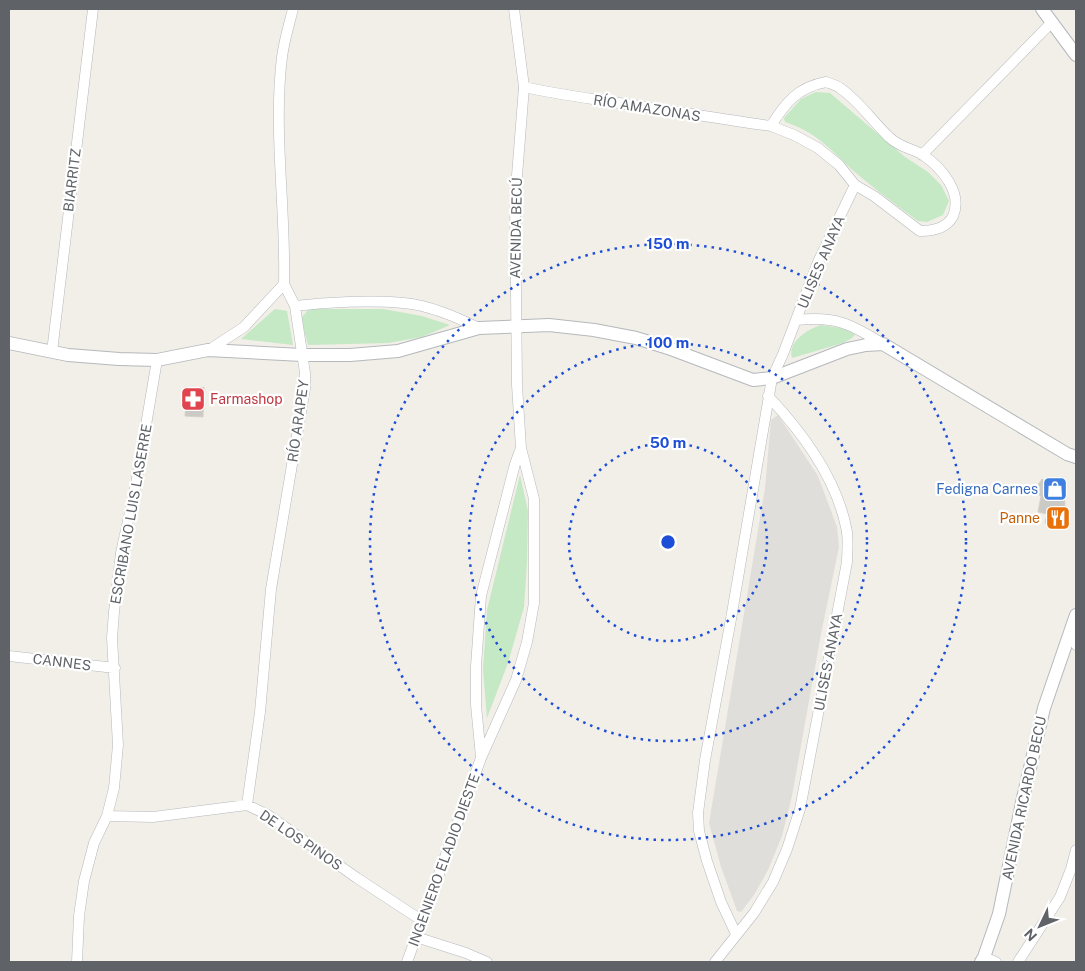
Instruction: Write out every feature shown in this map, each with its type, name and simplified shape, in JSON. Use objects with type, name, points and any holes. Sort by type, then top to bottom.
[{"type":"street","name":"BIARRITZ","points":[[52,352],[93,9]]},
{"type":"street","name":"RÍO ARAPEY","points":[[247,805],[260,712],[271,589],[305,388],[294,306],[284,284],[279,126],[280,90],[282,57],[293,9]]},
{"type":"street","name":"AVENIDA BECÚ","points":[[514,9],[524,87],[515,201],[515,327],[521,448]]},
{"type":"street","points":[[1042,9],[1076,55]]},
{"type":"street","points":[[922,155],[1052,22]]},
{"type":"street","name":"RÍO AMAZONAS","points":[[524,87],[557,95],[772,126],[818,148],[839,165],[855,185],[874,196],[920,231],[940,228],[951,220],[956,208],[954,193],[948,180],[937,167],[922,155],[906,149],[891,139],[840,87],[826,82],[813,84],[798,93],[782,108],[772,126]]},
{"type":"street","name":"ULISES ANAYA","points":[[736,934],[721,902],[699,831],[698,813],[705,760],[772,378],[797,320],[818,262],[855,185]]},
{"type":"street","points":[[208,350],[244,327],[284,284]]},
{"type":"street","points":[[294,306],[316,303],[404,303],[456,318],[480,328]]},
{"type":"street","points":[[797,320],[812,318],[839,321],[855,327],[1067,454],[1076,457]]},
{"type":"street","points":[[9,343],[52,352],[120,360],[157,360],[208,350],[302,355],[371,355],[398,351],[480,328],[549,325],[620,335],[668,348],[753,380],[772,378],[847,349],[866,344],[883,344]]},
{"type":"street","name":"ESCRIBANO LUIS LASERRE","points":[[77,962],[79,916],[84,882],[94,843],[107,816],[114,788],[118,745],[112,638],[121,553],[139,466],[157,360]]},
{"type":"street","name":"ULISES ANAYA","points":[[715,962],[754,913],[773,882],[787,849],[800,809],[847,562],[847,529],[838,501],[827,477],[790,420],[768,396]]},
{"type":"street","name":"INGENIERO ELADIO DIESTE","points":[[481,758],[476,705],[476,666],[481,596],[515,464],[521,448]]},
{"type":"street","name":"INGENIERO ELADIO DIESTE","points":[[407,962],[481,758],[516,680],[527,642],[534,603],[534,499],[521,448]]},
{"type":"street","name":"AVENIDA RICARDO BECU","points":[[982,959],[999,914],[1044,708],[1052,679],[1074,639],[1076,615]]},
{"type":"street","name":"CANNES","points":[[9,656],[115,668]]},
{"type":"street","name":"DE LOS PINOS","points":[[107,816],[153,817],[247,805],[268,815],[356,878],[421,920]]},
{"type":"street","points":[[1018,962],[1060,897],[1076,850]]},
{"type":"street","points":[[416,937],[487,962]]},
{"type":"street","points":[[982,959],[996,962]]},
{"type":"shaded area","points":[[778,415],[818,476],[837,527],[839,547],[821,634],[792,796],[782,836],[768,870],[754,895],[741,912],[737,911],[721,867],[709,823],[765,488],[771,420]]},
{"type":"green space","points":[[816,92],[830,93],[905,157],[928,172],[941,185],[949,201],[943,215],[927,222],[918,221],[887,198],[816,137],[797,126],[785,122],[784,118],[801,99]]},
{"type":"green space","points":[[275,309],[287,311],[293,345],[241,339]]},
{"type":"green space","points":[[309,309],[383,309],[422,316],[450,325],[422,337],[388,343],[308,345],[301,318]]},
{"type":"green space","points":[[821,325],[843,329],[855,335],[843,343],[792,358],[791,352],[800,337]]},
{"type":"green space","points":[[520,475],[528,511],[524,607],[508,663],[487,718],[483,669],[487,610]]},
{"type":"building","points":[[204,387],[203,417],[185,416],[186,402],[189,395]]},
{"type":"building","points":[[1042,479],[1061,492],[1064,497],[1065,504],[1060,527],[1045,523],[1047,514],[1038,512],[1041,496],[1034,491]]},
{"type":"place","name":"Farmashop","points":[[193,399]]},
{"type":"place","name":"Fedigna Carnes","points":[[1055,489]]},
{"type":"place","name":"Panne","points":[[1058,518]]}]
